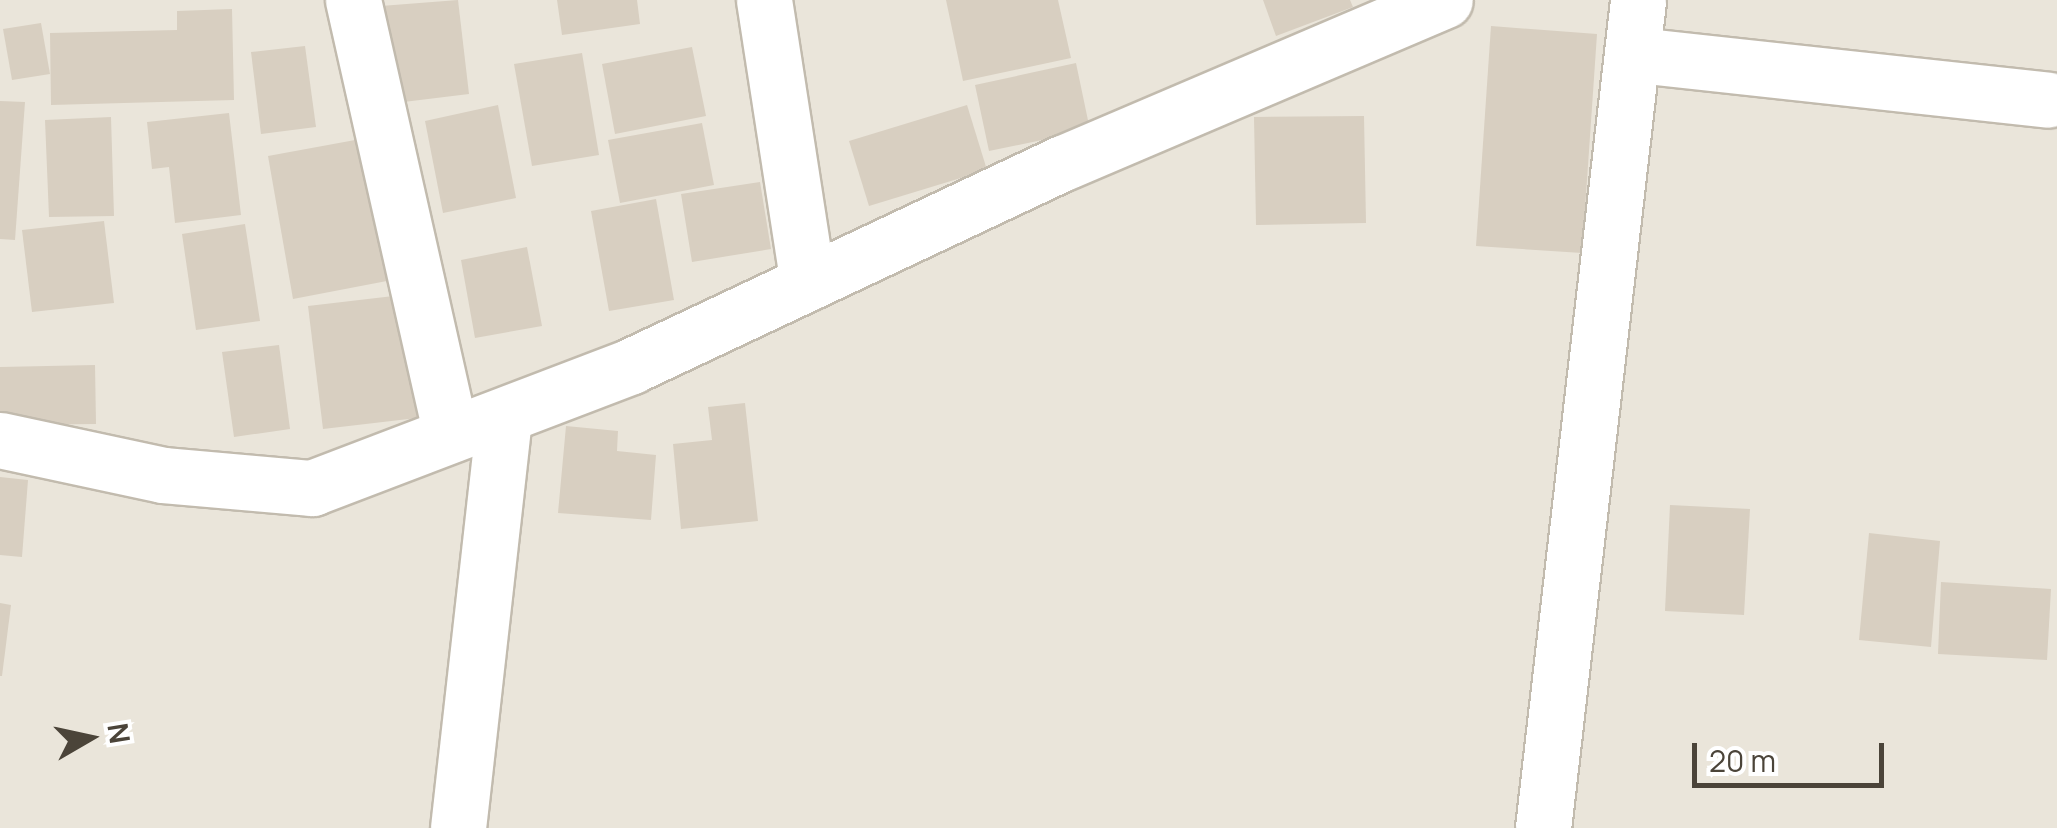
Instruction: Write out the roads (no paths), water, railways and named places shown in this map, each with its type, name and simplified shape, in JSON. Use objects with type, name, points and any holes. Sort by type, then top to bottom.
[{"type":"street","points":[[353,0],[451,434]]},
{"type":"street","points":[[764,0],[808,283]]},
{"type":"street","points":[[0,440],[163,475],[312,488],[451,434],[504,420],[1445,0]]},
{"type":"street","points":[[1543,828],[1637,56],[1638,0]]},
{"type":"street","points":[[1637,56],[2048,100]]},
{"type":"street","points":[[458,828],[504,420]]}]
